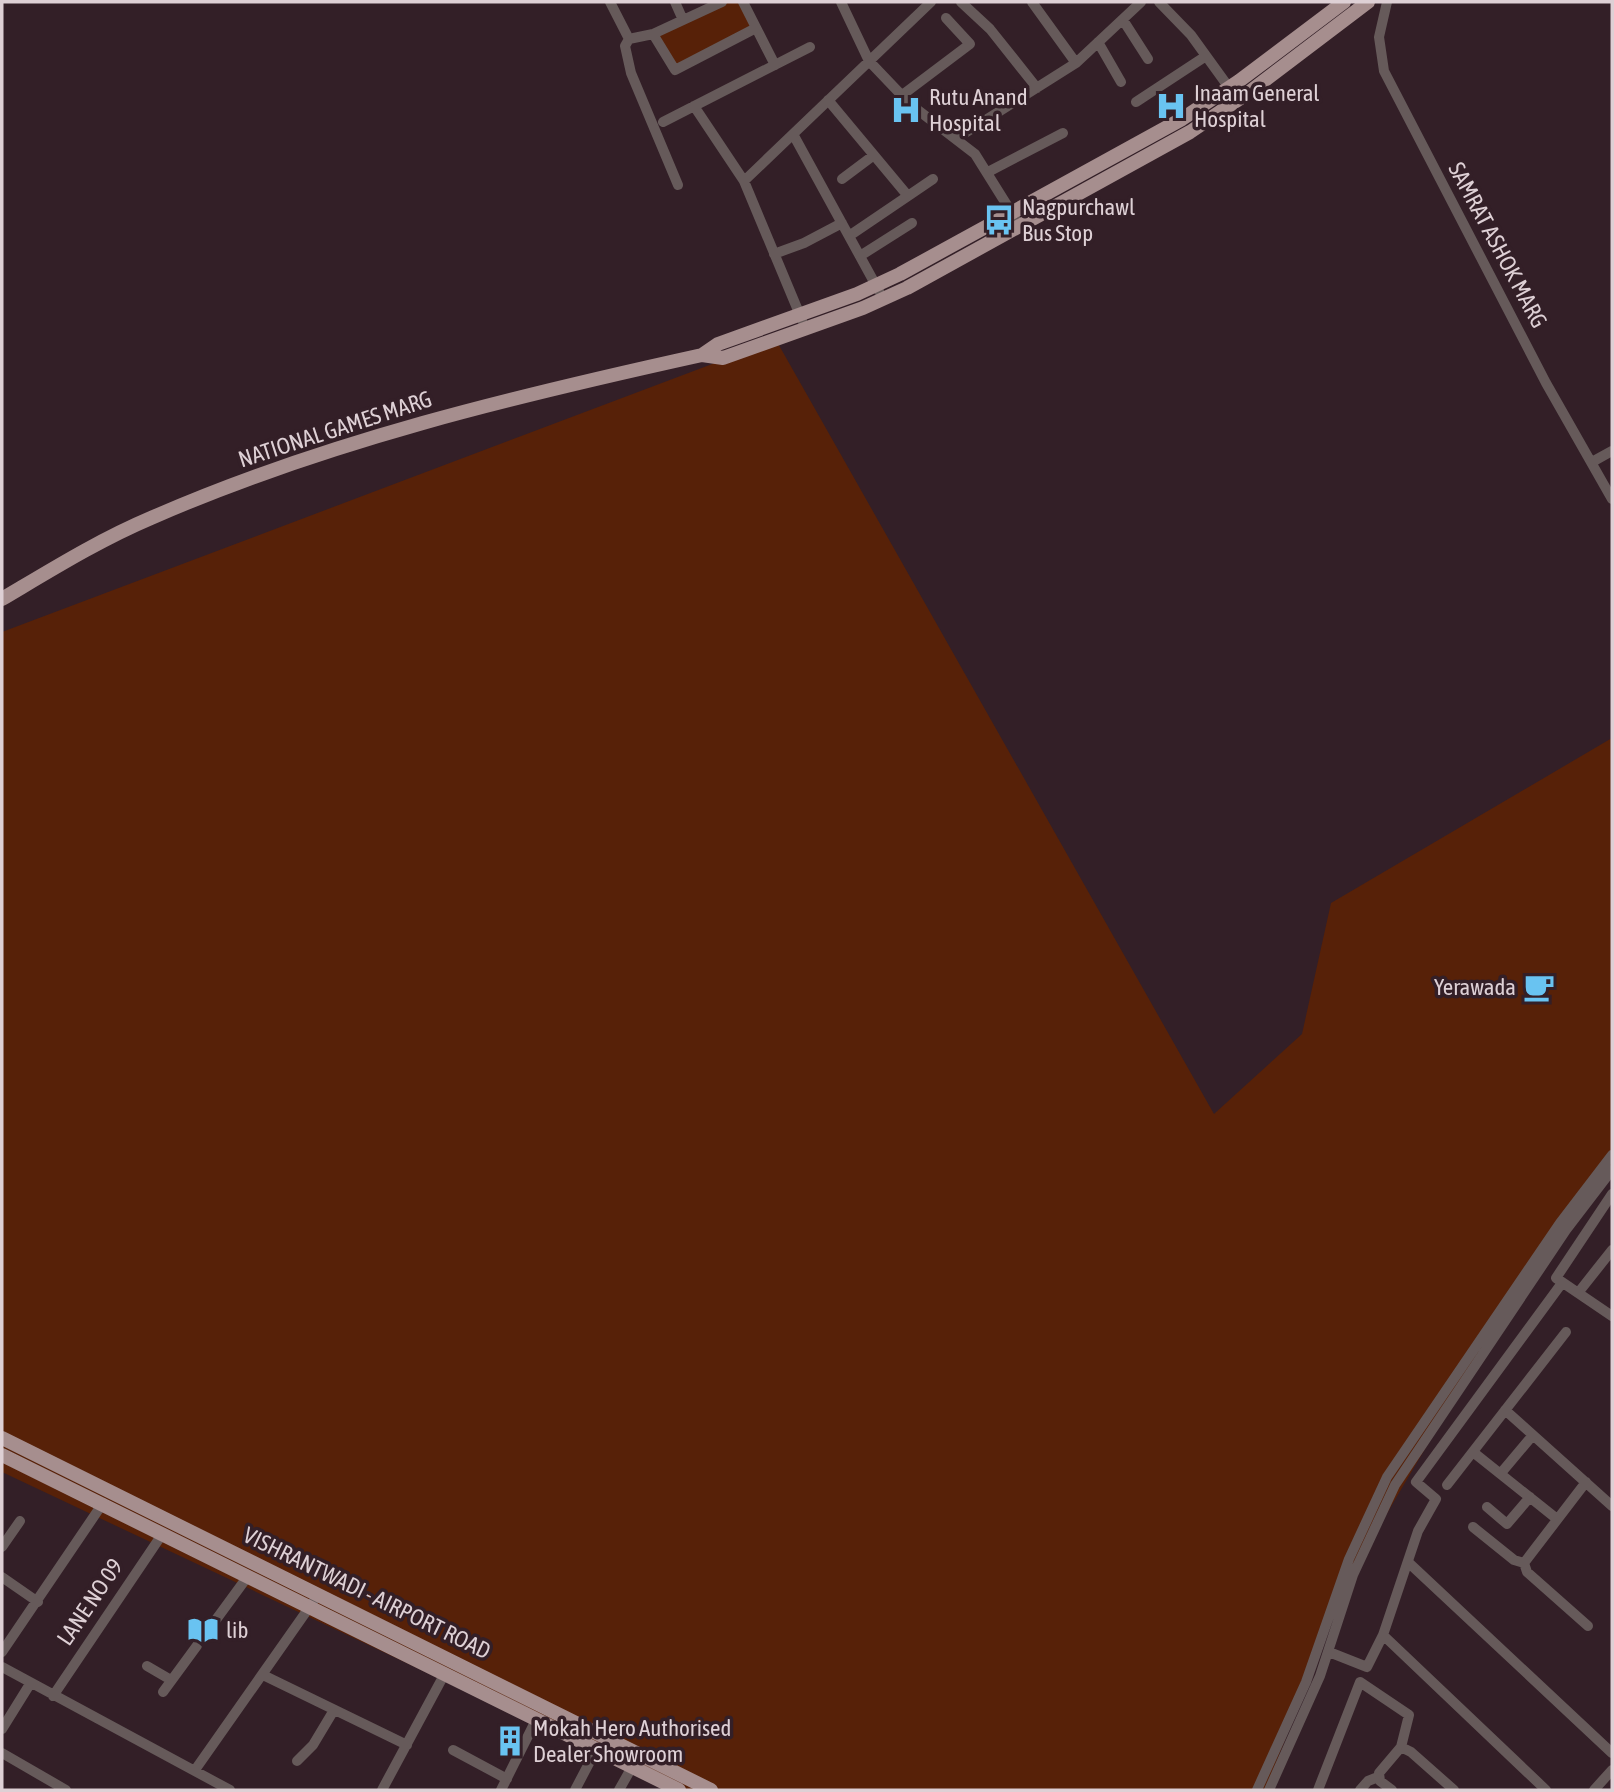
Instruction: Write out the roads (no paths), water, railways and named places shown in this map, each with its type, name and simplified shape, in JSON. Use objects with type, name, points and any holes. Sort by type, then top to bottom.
[{"type":"main road","name":"NATIONAL GAMES MARG","points":[[1233,94],[1344,2]]},
{"type":"main road","name":"NATIONAL GAMES MARG","points":[[2,599],[91,546],[152,517],[300,461],[518,397],[702,355],[723,358],[806,329],[1016,219],[1182,119],[1233,94],[1368,2]]},
{"type":"main road","name":"NATIONAL GAMES MARG","points":[[702,355],[718,344],[799,315],[880,292]]},
{"type":"main road","name":"VISHRANTWADI - AIRPORT ROAD","points":[[2,1438],[314,1601],[688,1785],[711,1790]]},
{"type":"main road","name":"VISHRANTWADI - AIRPORT ROAD","points":[[2,1455],[248,1576],[314,1601],[444,1675],[679,1790]]},
{"type":"street","points":[[610,2],[629,38]]},
{"type":"street","points":[[675,2],[683,20]]},
{"type":"street","points":[[629,38],[653,34],[722,2]]},
{"type":"street","points":[[743,2],[775,65]]},
{"type":"street","points":[[841,2],[869,61],[901,96],[975,154],[1016,219]]},
{"type":"street","points":[[744,181],[931,2]]},
{"type":"street","points":[[961,2],[985,24],[1037,88]]},
{"type":"street","points":[[1032,2],[1076,64]]},
{"type":"street","points":[[957,138],[1076,64],[1142,2]]},
{"type":"street","points":[[1159,2],[1206,56],[1233,94]]},
{"type":"street","name":"SAMRAT ASHOK MARG","points":[[1387,2],[1379,37],[1384,71],[1546,383],[1612,499]]},
{"type":"street","points":[[901,96],[970,44],[946,18]]},
{"type":"street","points":[[1122,20],[1148,59]]},
{"type":"street","points":[[964,37],[985,24]]},
{"type":"street","points":[[653,34],[675,70],[756,28]]},
{"type":"street","points":[[629,38],[625,46],[631,73],[678,185]]},
{"type":"street","points":[[1098,42],[1121,82]]},
{"type":"street","points":[[663,122],[810,47]]},
{"type":"street","points":[[1136,102],[1206,56]]},
{"type":"street","points":[[828,100],[908,196]]},
{"type":"street","points":[[694,106],[744,181],[806,329]]},
{"type":"street","points":[[988,172],[1063,133]]},
{"type":"street","points":[[793,134],[880,292]]},
{"type":"street","points":[[842,179],[874,155]]},
{"type":"street","points":[[849,236],[933,180]]},
{"type":"street","points":[[774,254],[804,243],[842,223]]},
{"type":"street","points":[[860,256],[912,223]]},
{"type":"street","points":[[1591,462],[1612,451]]},
{"type":"street","points":[[1257,1790],[1306,1682],[1349,1559],[1387,1478],[1560,1223],[1612,1155]]},
{"type":"street","points":[[1269,1790],[1329,1651],[1353,1575],[1401,1475],[1566,1230],[1612,1170]]},
{"type":"street","points":[[1612,1194],[1556,1278],[1612,1316]]},
{"type":"street","points":[[1578,1293],[1612,1250]]},
{"type":"street","points":[[1329,1651],[1367,1667],[1383,1635],[1418,1531],[1436,1499],[1416,1482],[1562,1283]]},
{"type":"street","points":[[1447,1485],[1566,1332]]},
{"type":"street","points":[[1505,1410],[1612,1506]]},
{"type":"street","points":[[1501,1473],[1533,1435]]},
{"type":"street","points":[[1473,1452],[1557,1519]]},
{"type":"street","points":[[1524,1563],[1586,1482]]},
{"type":"street","points":[[1487,1507],[1507,1524],[1530,1497]]},
{"type":"street","points":[[2,1652],[103,1503]]},
{"type":"street","points":[[2,1547],[20,1521]]},
{"type":"street","points":[[1473,1527],[1514,1560],[1524,1563]]},
{"type":"street","name":"LANE NO 09","points":[[53,1696],[163,1533]]},
{"type":"street","points":[[1409,1563],[1612,1754]]},
{"type":"street","points":[[1524,1563],[1527,1572],[1588,1626]]},
{"type":"street","points":[[163,1692],[248,1576]]},
{"type":"street","points":[[2,1577],[38,1602]]},
{"type":"street","points":[[195,1770],[314,1601]]},
{"type":"street","points":[[1383,1635],[1546,1790]]},
{"type":"street","points":[[147,1666],[171,1679]]},
{"type":"street","points":[[2,1667],[230,1790]]},
{"type":"street","points":[[262,1675],[407,1745]]},
{"type":"street","points":[[382,1790],[444,1675]]},
{"type":"street","points":[[1318,1790],[1360,1682],[1409,1715],[1401,1747],[1378,1777],[1368,1781],[1360,1790]]},
{"type":"street","points":[[2,1729],[30,1684]]},
{"type":"street","points":[[297,1761],[313,1745],[334,1710]]},
{"type":"street","points":[[500,1790],[537,1720]]},
{"type":"street","points":[[1401,1747],[1411,1752],[1454,1790]]},
{"type":"street","points":[[453,1750],[507,1779]]},
{"type":"street","points":[[575,1790],[596,1750]]},
{"type":"street","points":[[2,1753],[66,1790]]},
{"type":"street","points":[[619,1790],[632,1767]]},
{"type":"street","points":[[1594,1790],[1612,1770]]},
{"type":"street","points":[[1378,1777],[1392,1790]]},
{"type":"place","name":"Inaam General Hospital","points":[[1171,106]]},
{"type":"place","name":"Rutu Anand Hospital","points":[[906,110]]},
{"type":"place","name":"Nagpurchawl Bus Stop","points":[[999,220]]},
{"type":"place","name":"Yerawada","points":[[1539,987]]},
{"type":"place","name":"lib","points":[[203,1630]]},
{"type":"place","name":"Mokah Hero Authorised Dealer Showroom","points":[[510,1741]]}]
